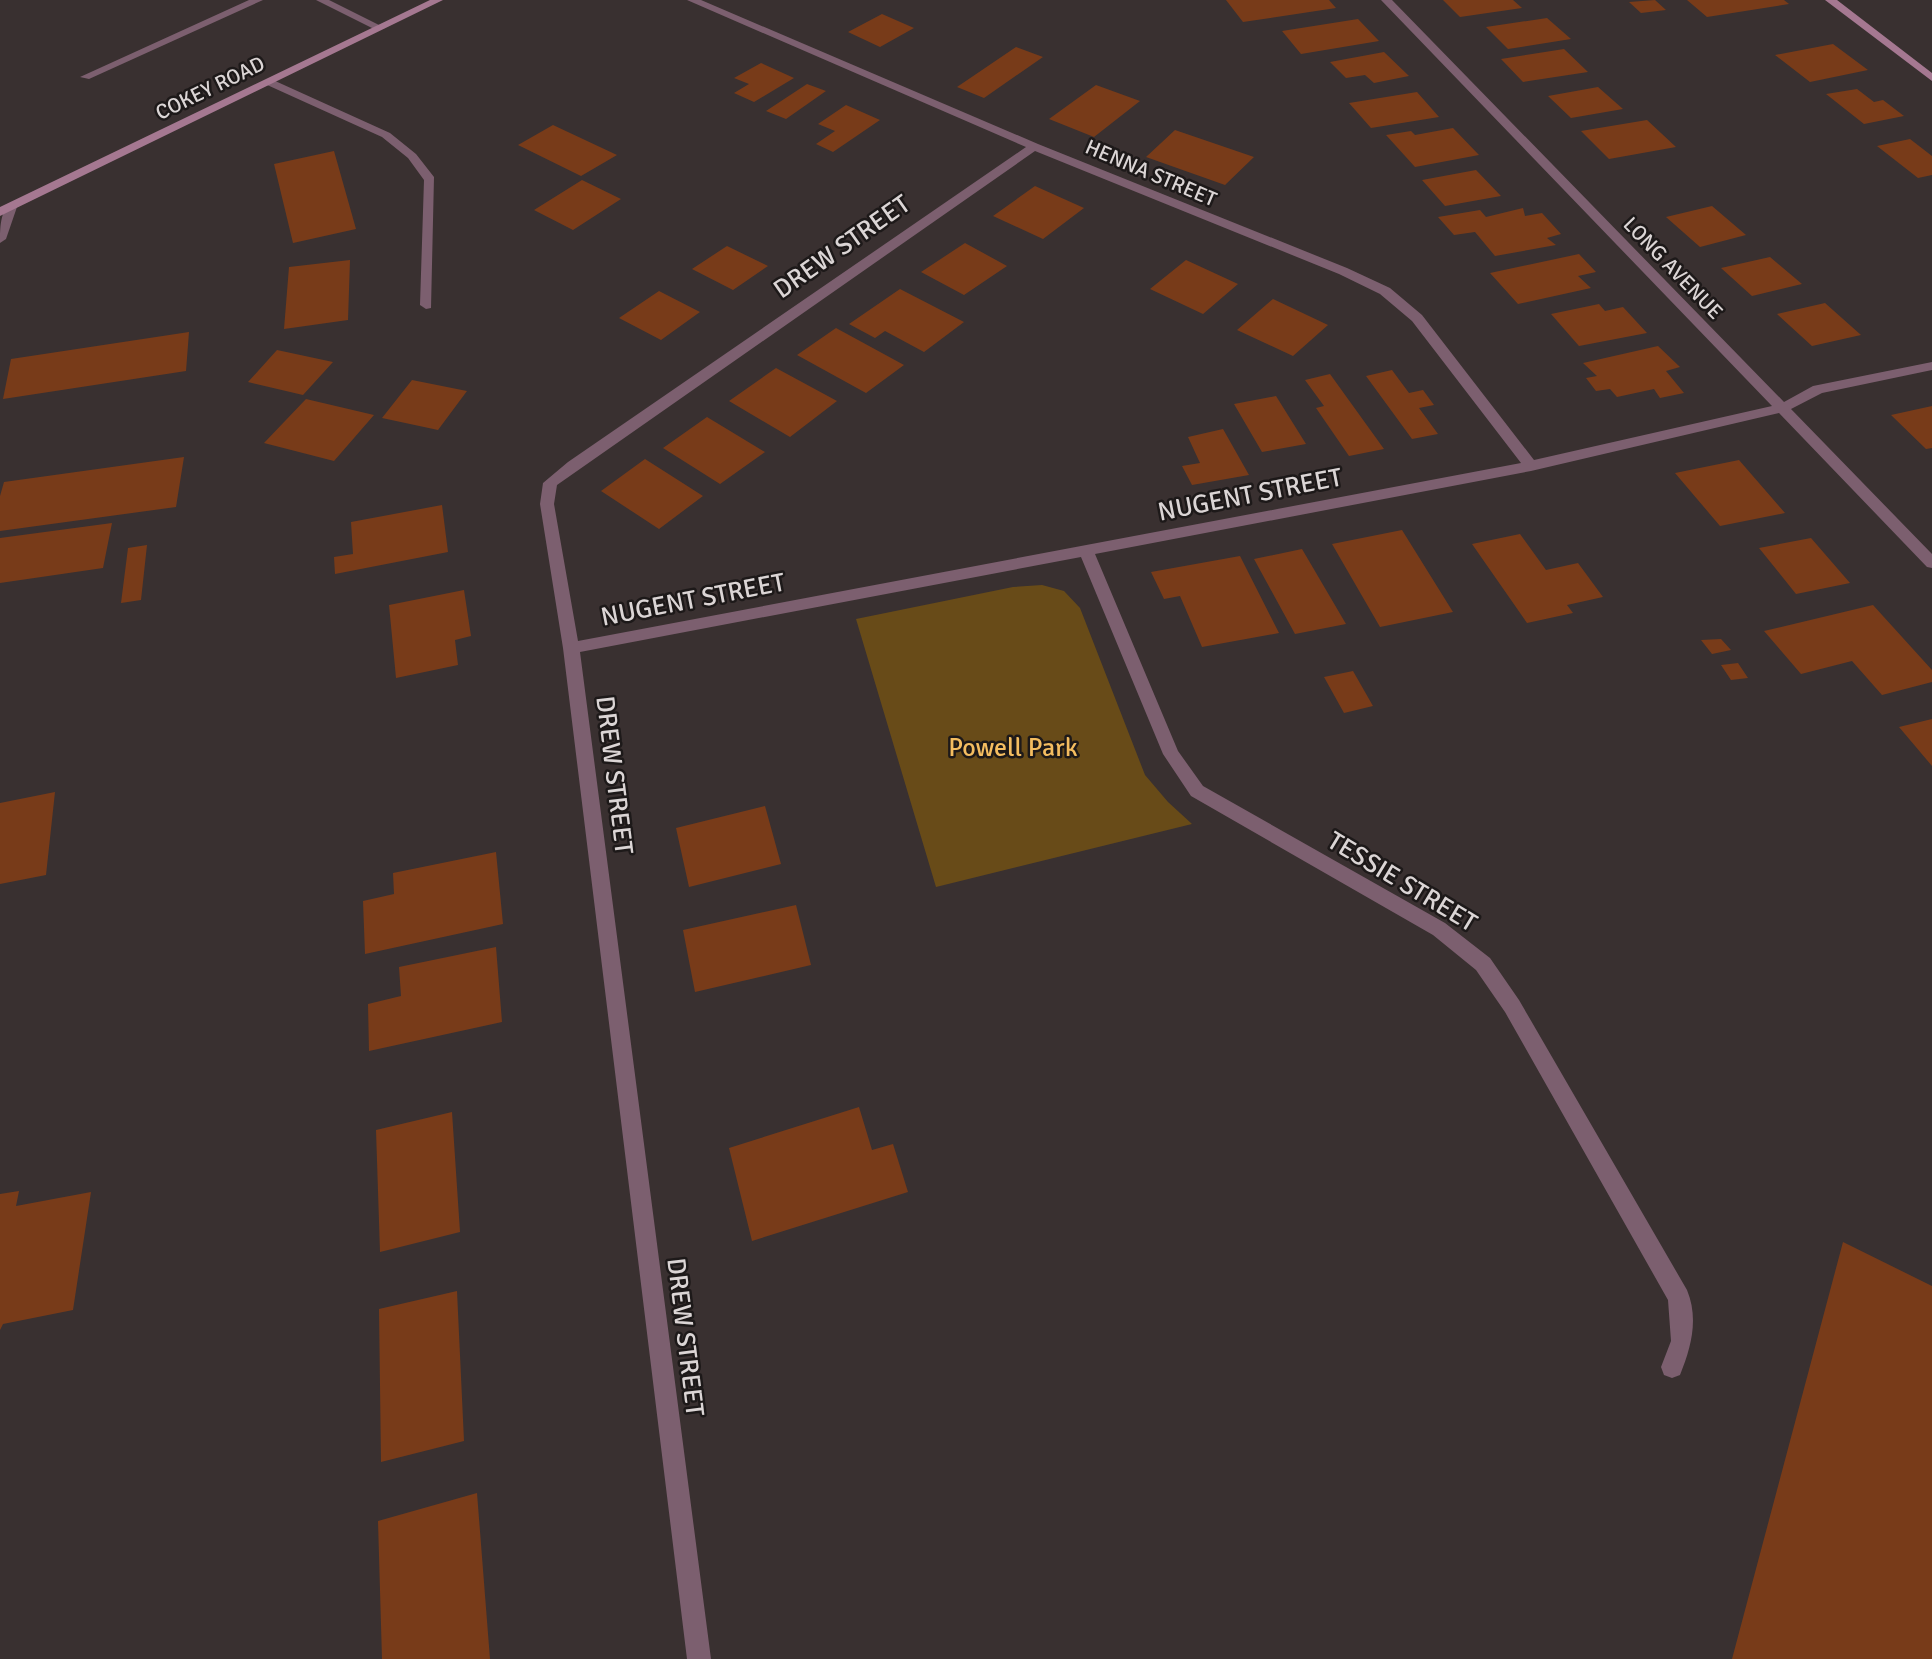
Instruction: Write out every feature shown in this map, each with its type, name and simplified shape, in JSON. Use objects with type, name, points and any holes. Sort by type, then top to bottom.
[{"type":"street","points":[[85,76],[258,0]]},
{"type":"street","points":[[321,0],[380,27]]},
{"type":"street","name":"COKEY ROAD","points":[[5,209],[438,0]]},
{"type":"street","name":"HENNA STREET","points":[[692,0],[1034,146],[1343,271],[1385,291],[1417,318],[1531,466]]},
{"type":"street","name":"LONG AVENUE","points":[[1386,0],[1932,563]]},
{"type":"street","points":[[1830,0],[1932,78]]},
{"type":"street","points":[[269,82],[386,135],[412,156],[430,180],[426,305]]},
{"type":"street","name":"DREW STREET","points":[[699,1659],[571,648],[547,504],[550,483],[1034,146]]},
{"type":"street","points":[[0,239],[5,209]]},
{"type":"street","name":"NUGENT STREET","points":[[571,648],[1531,466],[1783,408],[1818,389],[1932,366]]},
{"type":"street","name":"TESSIE STREET","points":[[1087,552],[1171,754],[1197,791],[1438,929],[1482,964],[1512,1006],[1679,1298],[1682,1341],[1672,1367]]},
{"type":"green space","name":"Powell Park","points":[[1042,585],[1064,591],[1080,608],[1145,775],[1192,824],[936,887],[856,619],[1013,587]]},
{"type":"building","points":[[1226,0],[1329,0],[1336,8],[1243,22]]},
{"type":"building","points":[[1443,0],[1513,0],[1522,8],[1460,17]]},
{"type":"building","points":[[1655,0],[1666,10],[1641,13],[1629,2]]},
{"type":"building","points":[[1687,0],[1784,0],[1789,4],[1707,17]]},
{"type":"building","points":[[882,14],[914,28],[880,47],[848,32]]},
{"type":"building","points":[[1547,18],[1571,39],[1508,49],[1486,27]]},
{"type":"building","points":[[1358,19],[1379,41],[1301,54],[1282,31]]},
{"type":"building","points":[[1833,44],[1868,70],[1810,82],[1775,55]]},
{"type":"building","points":[[1016,47],[1043,57],[984,98],[957,87]]},
{"type":"building","points":[[1564,49],[1588,72],[1523,82],[1501,59]]},
{"type":"building","points":[[1384,52],[1409,76],[1374,83],[1365,75],[1346,78],[1330,62]]},
{"type":"building","points":[[761,63],[794,78],[754,102],[734,93],[749,84],[734,78]]},
{"type":"building","points":[[807,84],[826,91],[786,119],[766,111]]},
{"type":"building","points":[[1096,85],[1140,101],[1094,137],[1049,119]]},
{"type":"building","points":[[1598,87],[1623,109],[1571,118],[1548,96]]},
{"type":"building","points":[[1857,89],[1874,102],[1883,100],[1904,116],[1864,124],[1826,94]]},
{"type":"building","points":[[1417,92],[1439,117],[1371,128],[1349,103]]},
{"type":"building","points":[[846,105],[880,120],[833,152],[816,144],[835,131],[818,124]]},
{"type":"building","points":[[1647,120],[1676,147],[1609,159],[1581,131]]},
{"type":"building","points":[[553,125],[617,155],[581,176],[518,145]]},
{"type":"building","points":[[1453,128],[1479,155],[1415,167],[1386,135],[1411,131],[1415,135]]},
{"type":"building","points":[[1175,130],[1254,157],[1225,185],[1146,157]]},
{"type":"building","points":[[1910,139],[1932,156],[1932,175],[1918,178],[1877,146]]},
{"type":"building","points":[[334,151],[356,229],[293,243],[274,164]]},
{"type":"building","points":[[1476,170],[1501,196],[1445,206],[1422,180]]},
{"type":"building","points":[[582,180],[621,199],[573,230],[534,210]]},
{"type":"building","points":[[1035,186],[1084,208],[1043,239],[993,216]]},
{"type":"building","points":[[1712,206],[1746,235],[1700,247],[1666,217]]},
{"type":"building","points":[[1523,208],[1525,216],[1542,213],[1561,234],[1547,238],[1556,245],[1495,256],[1475,232],[1454,235],[1438,217],[1480,210],[1486,217]]},
{"type":"building","points":[[965,243],[1007,266],[964,295],[921,272]]},
{"type":"building","points":[[727,246],[768,266],[733,290],[692,269]]},
{"type":"building","points":[[1579,254],[1596,272],[1578,276],[1591,288],[1518,304],[1490,273]]},
{"type":"building","points":[[1770,257],[1802,284],[1752,296],[1721,268]]},
{"type":"building","points":[[350,260],[348,320],[284,329],[289,267]]},
{"type":"building","points":[[1186,260],[1238,284],[1203,314],[1150,289]]},
{"type":"building","points":[[900,289],[964,322],[924,352],[885,331],[875,338],[849,324]]},
{"type":"building","points":[[659,291],[700,312],[661,340],[619,318]]},
{"type":"building","points":[[1273,299],[1328,325],[1293,356],[1237,330]]},
{"type":"building","points":[[1825,303],[1861,335],[1812,346],[1777,314]]},
{"type":"building","points":[[1599,304],[1605,311],[1623,307],[1647,333],[1579,346],[1551,314]]},
{"type":"building","points":[[836,328],[904,365],[866,393],[797,355]]},
{"type":"building","points":[[189,332],[186,371],[3,399],[11,359]]},
{"type":"building","points":[[1658,346],[1680,367],[1666,371],[1684,393],[1660,398],[1654,389],[1617,397],[1610,389],[1596,391],[1586,378],[1597,376],[1583,363]]},
{"type":"building","points":[[277,350],[333,362],[303,395],[248,382]]},
{"type":"building","points":[[776,368],[837,401],[790,437],[729,401]]},
{"type":"building","points":[[1392,370],[1409,393],[1423,390],[1434,405],[1419,408],[1438,434],[1412,439],[1366,376]]},
{"type":"building","points":[[1330,374],[1384,449],[1349,456],[1316,408],[1324,406],[1305,380]]},
{"type":"building","points":[[412,380],[467,391],[438,430],[382,418]]},
{"type":"building","points":[[1276,396],[1306,444],[1262,452],[1234,404]]},
{"type":"building","points":[[306,399],[374,415],[334,461],[264,443]]},
{"type":"building","points":[[1932,406],[1932,448],[1926,449],[1891,415]]},
{"type":"building","points":[[707,417],[765,452],[720,484],[663,448]]},
{"type":"building","points":[[1223,429],[1249,475],[1192,485],[1182,466],[1200,463],[1188,437]]},
{"type":"building","points":[[184,457],[176,507],[0,531],[0,496],[4,482]]},
{"type":"building","points":[[645,459],[703,496],[659,529],[601,491]]},
{"type":"building","points":[[1739,460],[1785,513],[1720,526],[1675,473]]},
{"type":"building","points":[[442,505],[448,552],[335,574],[334,557],[353,554],[351,522]]},
{"type":"building","points":[[112,523],[103,568],[0,583],[0,538]]},
{"type":"building","points":[[1402,530],[1453,612],[1380,627],[1332,544]]},
{"type":"building","points":[[1520,534],[1546,570],[1578,563],[1603,597],[1567,605],[1573,613],[1527,623],[1472,544]]},
{"type":"building","points":[[1811,538],[1850,583],[1796,594],[1759,548]]},
{"type":"building","points":[[147,545],[141,600],[121,603],[128,548]]},
{"type":"building","points":[[1302,549],[1346,624],[1295,634],[1254,559]]},
{"type":"building","points":[[1240,556],[1279,633],[1202,647],[1180,596],[1164,599],[1151,572]]},
{"type":"building","points":[[464,590],[471,636],[455,640],[458,665],[396,678],[389,605]]},
{"type":"building","points":[[1873,605],[1932,670],[1932,682],[1882,695],[1852,661],[1801,674],[1764,631]]},
{"type":"building","points":[[1721,639],[1731,650],[1712,654],[1701,640]]},
{"type":"building","points":[[1738,663],[1748,678],[1731,680],[1721,665]]},
{"type":"building","points":[[1353,671],[1373,706],[1344,713],[1324,677]]},
{"type":"building","points":[[1932,719],[1932,766],[1899,727]]},
{"type":"building","points":[[55,792],[46,875],[0,884],[0,803]]},
{"type":"building","points":[[765,806],[781,864],[689,887],[676,828]]},
{"type":"building","points":[[496,852],[503,924],[365,954],[363,901],[394,894],[393,873]]},
{"type":"building","points":[[796,905],[811,965],[695,992],[683,930]]},
{"type":"building","points":[[496,947],[502,1022],[369,1051],[368,1004],[401,996],[399,967]]},
{"type":"building","points":[[859,1107],[872,1150],[893,1144],[908,1192],[752,1241],[729,1148]]},
{"type":"building","points":[[452,1112],[460,1232],[380,1252],[376,1130]]},
{"type":"building","points":[[19,1191],[16,1206],[91,1192],[73,1310],[3,1324],[0,1330],[0,1194]]},
{"type":"building","points":[[1843,1242],[1932,1286],[1932,1659],[1732,1659]]},
{"type":"building","points":[[457,1291],[464,1441],[381,1462],[379,1309]]},
{"type":"building","points":[[477,1493],[490,1659],[382,1659],[378,1521]]}]
